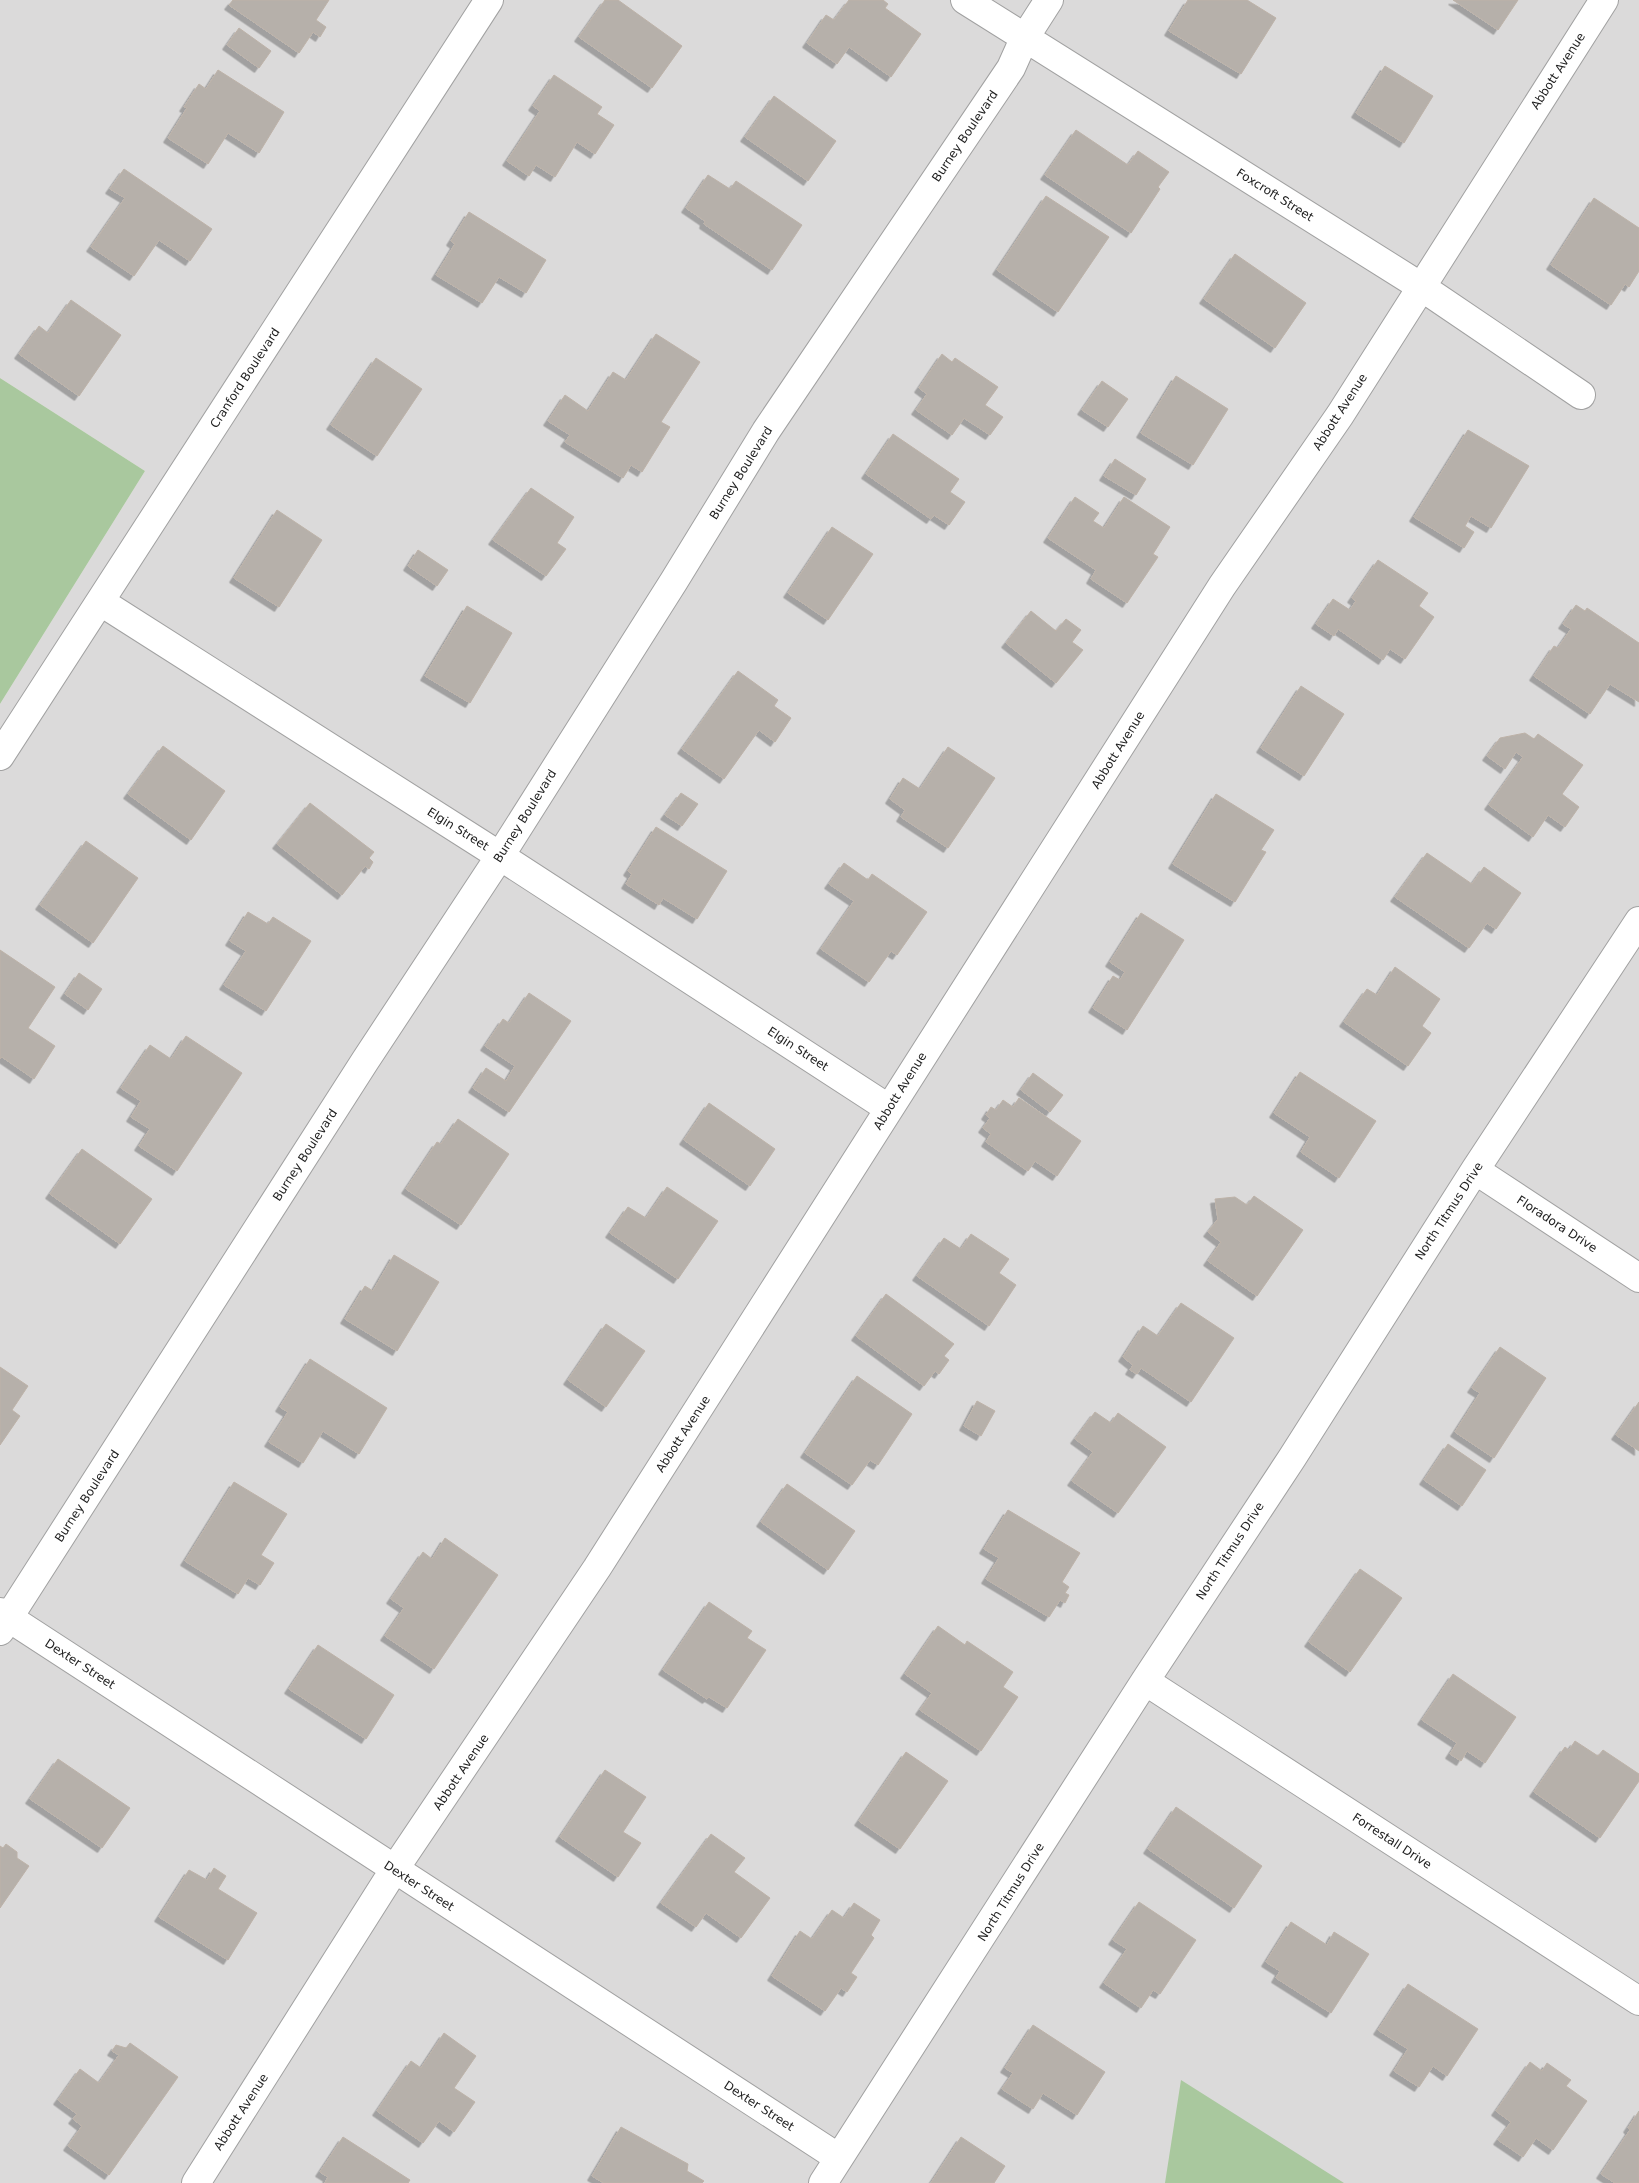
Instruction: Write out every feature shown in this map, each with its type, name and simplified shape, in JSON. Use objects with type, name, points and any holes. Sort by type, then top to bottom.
[{"type":"street","name":"Cranford Boulevard","points":[[0,756],[489,0]]},
{"type":"street","name":"Foxcroft Street","points":[[965,0],[1420,286],[1581,395]]},
{"type":"street","name":"Burney Boulevard","points":[[3,1620],[500,856],[674,581],[766,431],[1011,68],[1024,38],[1049,0]]},
{"type":"street","name":"Abbott Avenue","points":[[196,2183],[394,1870],[597,1568],[1222,586],[1340,415],[1420,286],[1604,0]]},
{"type":"street","name":"Elgin Street","points":[[101,602],[500,856],[888,1108]]},
{"type":"street","name":"North Titmus Drive","points":[[824,2183],[955,1982],[1145,1681],[1297,1450],[1475,1170],[1639,921]]},
{"type":"street","name":"Floradora Drive","points":[[1475,1170],[1639,1278]]},
{"type":"street","name":"Dexter Street","points":[[3,1620],[839,2158]]},
{"type":"street","name":"Forrestall Drive","points":[[1145,1681],[1639,2002]]},
{"type":"shaded area","points":[[0,0],[1639,0],[1639,2183],[0,2183],[0,704],[145,471],[0,378]]},
{"type":"green space","points":[[0,378],[145,471],[0,704]]},
{"type":"green space","points":[[1181,2080],[1344,2183],[1165,2183]]},
{"type":"building","points":[[233,0],[329,0],[316,20],[326,27],[320,37],[313,32],[299,53],[229,5]]},
{"type":"building","points":[[605,0],[618,0],[682,46],[652,88],[579,37]]},
{"type":"building","points":[[849,0],[883,0],[888,4],[885,8],[921,34],[891,77],[849,47],[837,64],[807,43],[826,15],[834,20]]},
{"type":"building","points":[[1188,0],[1247,0],[1276,18],[1241,74],[1169,31]]},
{"type":"building","points":[[1453,0],[1518,0],[1498,30]]},
{"type":"building","points":[[239,28],[271,51],[259,68],[227,45]]},
{"type":"building","points":[[1385,66],[1433,96],[1404,143],[1356,113]]},
{"type":"building","points":[[218,70],[284,112],[259,153],[228,133],[208,164],[168,138],[187,108],[184,107],[199,84],[206,89]]},
{"type":"building","points":[[554,75],[602,107],[597,114],[614,125],[595,154],[577,142],[555,177],[536,165],[529,176],[507,161],[540,111],[533,106]]},
{"type":"building","points":[[774,96],[836,141],[808,181],[745,137]]},
{"type":"building","points":[[1076,130],[1128,165],[1138,151],[1169,172],[1131,233],[1045,175]]},
{"type":"building","points":[[124,169],[212,229],[190,261],[159,240],[134,276],[91,247],[125,198],[110,189]]},
{"type":"building","points":[[708,175],[730,189],[736,181],[802,225],[772,270],[704,224],[705,221],[686,208]]},
{"type":"building","points":[[1046,196],[1109,237],[1058,312],[997,270]]},
{"type":"building","points":[[1594,198],[1639,228],[1639,271],[1629,287],[1625,284],[1611,305],[1551,265]]},
{"type":"building","points":[[469,212],[546,260],[526,293],[499,277],[482,303],[436,275],[455,244],[451,241]]},
{"type":"building","points":[[1235,254],[1306,303],[1275,348],[1204,299]]},
{"type":"building","points":[[71,300],[121,335],[79,396],[19,354],[39,326],[48,333]]},
{"type":"building","points":[[656,334],[700,362],[661,422],[670,427],[642,472],[631,465],[623,478],[565,442],[570,435],[548,421],[565,395],[588,411],[613,372],[626,380]]},
{"type":"building","points":[[942,354],[952,362],[955,358],[998,387],[985,405],[1003,417],[990,435],[964,418],[952,435],[916,410],[927,394],[919,388]]},
{"type":"building","points":[[376,358],[422,389],[377,456],[331,425]]},
{"type":"building","points":[[1176,376],[1228,409],[1193,465],[1141,433]]},
{"type":"building","points":[[1102,381],[1128,399],[1108,427],[1082,410]]},
{"type":"building","points":[[1468,430],[1529,466],[1491,528],[1471,516],[1465,526],[1474,532],[1464,548],[1414,517]]},
{"type":"building","points":[[893,434],[959,479],[950,492],[965,502],[949,525],[934,515],[931,519],[866,474]]},
{"type":"building","points":[[1115,459],[1146,479],[1136,495],[1104,476]]},
{"type":"building","points":[[531,488],[574,517],[557,543],[566,549],[546,576],[493,540]]},
{"type":"building","points":[[1075,497],[1099,513],[1093,521],[1104,528],[1124,497],[1170,527],[1153,554],[1158,557],[1127,603],[1091,579],[1096,570],[1048,538]]},
{"type":"building","points":[[277,510],[322,540],[279,607],[234,578]]},
{"type":"building","points":[[832,527],[873,554],[828,620],[788,593]]},
{"type":"building","points":[[418,550],[448,570],[437,586],[408,566]]},
{"type":"building","points":[[1378,560],[1428,593],[1419,606],[1434,617],[1405,659],[1390,649],[1383,660],[1338,629],[1334,636],[1316,624],[1333,599],[1350,610],[1356,601],[1352,598]]},
{"type":"building","points":[[1576,605],[1585,611],[1587,608],[1639,643],[1639,702],[1610,684],[1590,714],[1534,676],[1554,646],[1558,648],[1571,629],[1563,624]]},
{"type":"building","points":[[467,606],[512,633],[470,703],[425,676]]},
{"type":"building","points":[[1031,611],[1056,631],[1066,619],[1081,630],[1072,642],[1083,650],[1056,683],[1006,643]]},
{"type":"building","points":[[738,671],[778,700],[774,706],[791,718],[775,742],[759,730],[724,779],[682,749]]},
{"type":"building","points":[[1301,686],[1344,714],[1304,776],[1261,748]]},
{"type":"building","points":[[1525,733],[1534,739],[1538,734],[1583,765],[1562,794],[1579,807],[1565,827],[1548,815],[1533,837],[1489,805],[1523,757],[1516,752],[1505,769],[1487,756],[1500,738]]},
{"type":"building","points":[[163,746],[225,791],[191,840],[128,794]]},
{"type":"building","points":[[948,747],[995,778],[948,848],[901,817],[905,810],[890,799],[903,778],[920,789]]},
{"type":"building","points":[[681,793],[698,804],[682,826],[665,815]]},
{"type":"building","points":[[1216,794],[1274,830],[1261,850],[1266,852],[1235,902],[1173,864]]},
{"type":"building","points":[[310,803],[374,852],[369,858],[373,862],[369,869],[365,866],[342,895],[277,844]]},
{"type":"building","points":[[656,827],[727,871],[697,919],[663,898],[659,905],[626,884],[632,874],[628,871]]},
{"type":"building","points":[[86,841],[138,878],[93,943],[40,905]]},
{"type":"building","points":[[1427,853],[1472,884],[1484,867],[1521,893],[1496,929],[1487,923],[1469,948],[1395,897]]},
{"type":"building","points":[[844,863],[868,880],[872,874],[927,912],[897,955],[891,951],[869,982],[821,949],[854,901],[829,884]]},
{"type":"building","points":[[248,912],[268,924],[273,917],[311,941],[266,1011],[224,985],[246,951],[230,941]]},
{"type":"building","points":[[1141,913],[1184,940],[1127,1030],[1093,1008],[1113,976],[1120,980],[1125,972],[1110,962]]},
{"type":"building","points":[[0,950],[55,987],[28,1028],[55,1046],[34,1079],[2,1057],[0,1059]]},
{"type":"building","points":[[1395,967],[1440,999],[1422,1026],[1431,1033],[1408,1066],[1344,1022],[1367,989],[1377,995]]},
{"type":"building","points":[[79,973],[102,989],[88,1010],[65,994]]},
{"type":"building","points":[[529,993],[571,1021],[509,1112],[473,1088],[486,1068],[506,1081],[515,1066],[485,1046],[503,1019],[509,1023]]},
{"type":"building","points":[[186,1036],[242,1073],[177,1171],[139,1146],[150,1129],[131,1117],[141,1101],[121,1088],[150,1045],[171,1059]]},
{"type":"building","points":[[1300,1072],[1376,1121],[1339,1178],[1301,1152],[1310,1137],[1274,1113]]},
{"type":"building","points":[[1033,1073],[1063,1095],[1050,1112],[1021,1090]]},
{"type":"building","points":[[1019,1098],[1081,1141],[1057,1176],[1035,1161],[1028,1171],[986,1142],[991,1134],[983,1128],[990,1118],[986,1115],[991,1107],[996,1110],[1003,1100],[1013,1107]]},
{"type":"building","points":[[709,1103],[775,1149],[750,1186],[684,1140]]},
{"type":"building","points":[[458,1119],[509,1154],[461,1225],[406,1189],[437,1142],[441,1144]]},
{"type":"building","points":[[82,1149],[152,1199],[120,1244],[50,1194]]},
{"type":"building","points":[[667,1187],[718,1221],[678,1279],[610,1233],[628,1207],[646,1218]]},
{"type":"building","points":[[1254,1196],[1303,1230],[1257,1296],[1208,1261],[1221,1242],[1208,1232],[1218,1219],[1215,1199],[1235,1197],[1247,1205]]},
{"type":"building","points":[[971,1234],[1009,1259],[999,1273],[1016,1285],[989,1326],[917,1276],[944,1238],[961,1249]]},
{"type":"building","points":[[394,1255],[439,1282],[397,1351],[345,1319],[365,1286],[373,1291]]},
{"type":"building","points":[[886,1294],[954,1344],[944,1356],[949,1360],[939,1374],[935,1371],[924,1386],[856,1336]]},
{"type":"building","points":[[1181,1303],[1234,1338],[1191,1402],[1141,1368],[1137,1374],[1130,1370],[1133,1365],[1123,1357],[1143,1326],[1158,1336]]},
{"type":"building","points":[[606,1324],[645,1351],[606,1407],[568,1380]]},
{"type":"building","points":[[1500,1347],[1546,1378],[1494,1458],[1455,1432],[1480,1393],[1472,1388]]},
{"type":"building","points":[[310,1359],[387,1408],[359,1454],[323,1431],[303,1463],[269,1442],[288,1412],[280,1407]]},
{"type":"building","points":[[0,1367],[28,1386],[12,1410],[20,1416],[0,1445]]},
{"type":"building","points":[[857,1376],[912,1414],[878,1465],[870,1460],[852,1485],[805,1453]]},
{"type":"building","points":[[977,1401],[995,1411],[981,1436],[964,1426]]},
{"type":"building","points":[[1639,1402],[1639,1451],[1616,1435]]},
{"type":"building","points":[[1095,1412],[1111,1423],[1118,1413],[1166,1447],[1118,1513],[1072,1481],[1093,1452],[1075,1439]]},
{"type":"building","points":[[1448,1444],[1486,1470],[1462,1506],[1424,1480]]},
{"type":"building","points":[[234,1482],[287,1514],[261,1555],[274,1563],[260,1585],[248,1578],[238,1594],[185,1561]]},
{"type":"building","points":[[787,1484],[855,1531],[828,1570],[761,1522]]},
{"type":"building","points":[[1008,1510],[1080,1553],[1062,1582],[1069,1587],[1065,1593],[1069,1595],[1065,1603],[1060,1600],[1049,1617],[986,1579],[999,1558],[984,1549]]},
{"type":"building","points":[[445,1538],[498,1575],[434,1669],[385,1636],[404,1608],[391,1599],[423,1552],[432,1559]]},
{"type":"building","points":[[1360,1569],[1402,1598],[1350,1672],[1309,1642]]},
{"type":"building","points":[[709,1602],[752,1631],[747,1638],[766,1650],[727,1708],[709,1697],[707,1699],[663,1670]]},
{"type":"building","points":[[938,1626],[965,1645],[967,1641],[1013,1672],[1003,1687],[1018,1697],[981,1751],[920,1710],[932,1693],[905,1674]]},
{"type":"building","points":[[318,1645],[394,1695],[366,1739],[289,1689]]},
{"type":"building","points":[[1453,1674],[1516,1717],[1485,1763],[1467,1751],[1461,1761],[1450,1754],[1457,1743],[1422,1720]]},
{"type":"building","points":[[1575,1741],[1598,1756],[1603,1750],[1639,1774],[1639,1781],[1600,1838],[1534,1792],[1565,1747],[1569,1750]]},
{"type":"building","points":[[906,1752],[948,1781],[900,1849],[859,1821]]},
{"type":"building","points":[[58,1759],[130,1808],[102,1848],[30,1799]]},
{"type":"building","points":[[605,1770],[646,1797],[623,1832],[641,1843],[618,1877],[560,1837]]},
{"type":"building","points":[[1176,1807],[1262,1866],[1234,1908],[1148,1849]]},
{"type":"building","points":[[711,1834],[745,1858],[734,1872],[770,1898],[741,1938],[706,1913],[696,1927],[661,1903]]},
{"type":"building","points":[[6,1844],[17,1852],[17,1858],[29,1866],[0,1908],[0,1846],[3,1848]]},
{"type":"building","points":[[214,1868],[226,1876],[218,1889],[257,1913],[228,1960],[159,1917],[189,1870],[207,1880]]},
{"type":"building","points":[[1139,1902],[1196,1940],[1160,1994],[1153,1990],[1141,2008],[1104,1983],[1127,1949],[1113,1940]]},
{"type":"building","points":[[854,1903],[880,1920],[871,1935],[874,1938],[851,1973],[857,1977],[847,1992],[841,1988],[825,2011],[772,1976],[800,1931],[812,1939],[832,1910],[844,1918]]},
{"type":"building","points":[[1291,1922],[1327,1945],[1334,1932],[1369,1954],[1331,2013],[1276,1978],[1280,1971],[1266,1962]]},
{"type":"building","points":[[1408,1984],[1478,2029],[1447,2076],[1433,2066],[1419,2087],[1394,2071],[1408,2049],[1378,2030]]},
{"type":"building","points":[[1033,2025],[1105,2072],[1077,2115],[1043,2093],[1033,2109],[1002,2089],[1013,2073],[1005,2068]]},
{"type":"building","points":[[444,2033],[476,2056],[454,2088],[475,2102],[454,2132],[439,2121],[423,2143],[377,2111],[411,2061],[421,2068]]},
{"type":"building","points":[[130,2043],[178,2077],[109,2175],[68,2146],[82,2126],[73,2119],[77,2114],[58,2100],[80,2069],[99,2083],[119,2055],[112,2051],[116,2045],[126,2048]]},
{"type":"building","points":[[1530,2062],[1542,2071],[1547,2063],[1571,2080],[1566,2086],[1587,2101],[1553,2150],[1536,2138],[1523,2157],[1498,2140],[1511,2122],[1496,2111]]},
{"type":"building","points":[[1639,2111],[1639,2183],[1615,2183],[1601,2174],[1630,2130],[1628,2128]]},
{"type":"building","points":[[621,2127],[688,2164],[687,2171],[704,2181],[702,2183],[604,2183],[592,2176]]},
{"type":"building","points":[[343,2137],[410,2180],[408,2183],[325,2183],[328,2177],[320,2172]]},
{"type":"building","points":[[961,2137],[1005,2166],[994,2183],[931,2183]]}]
